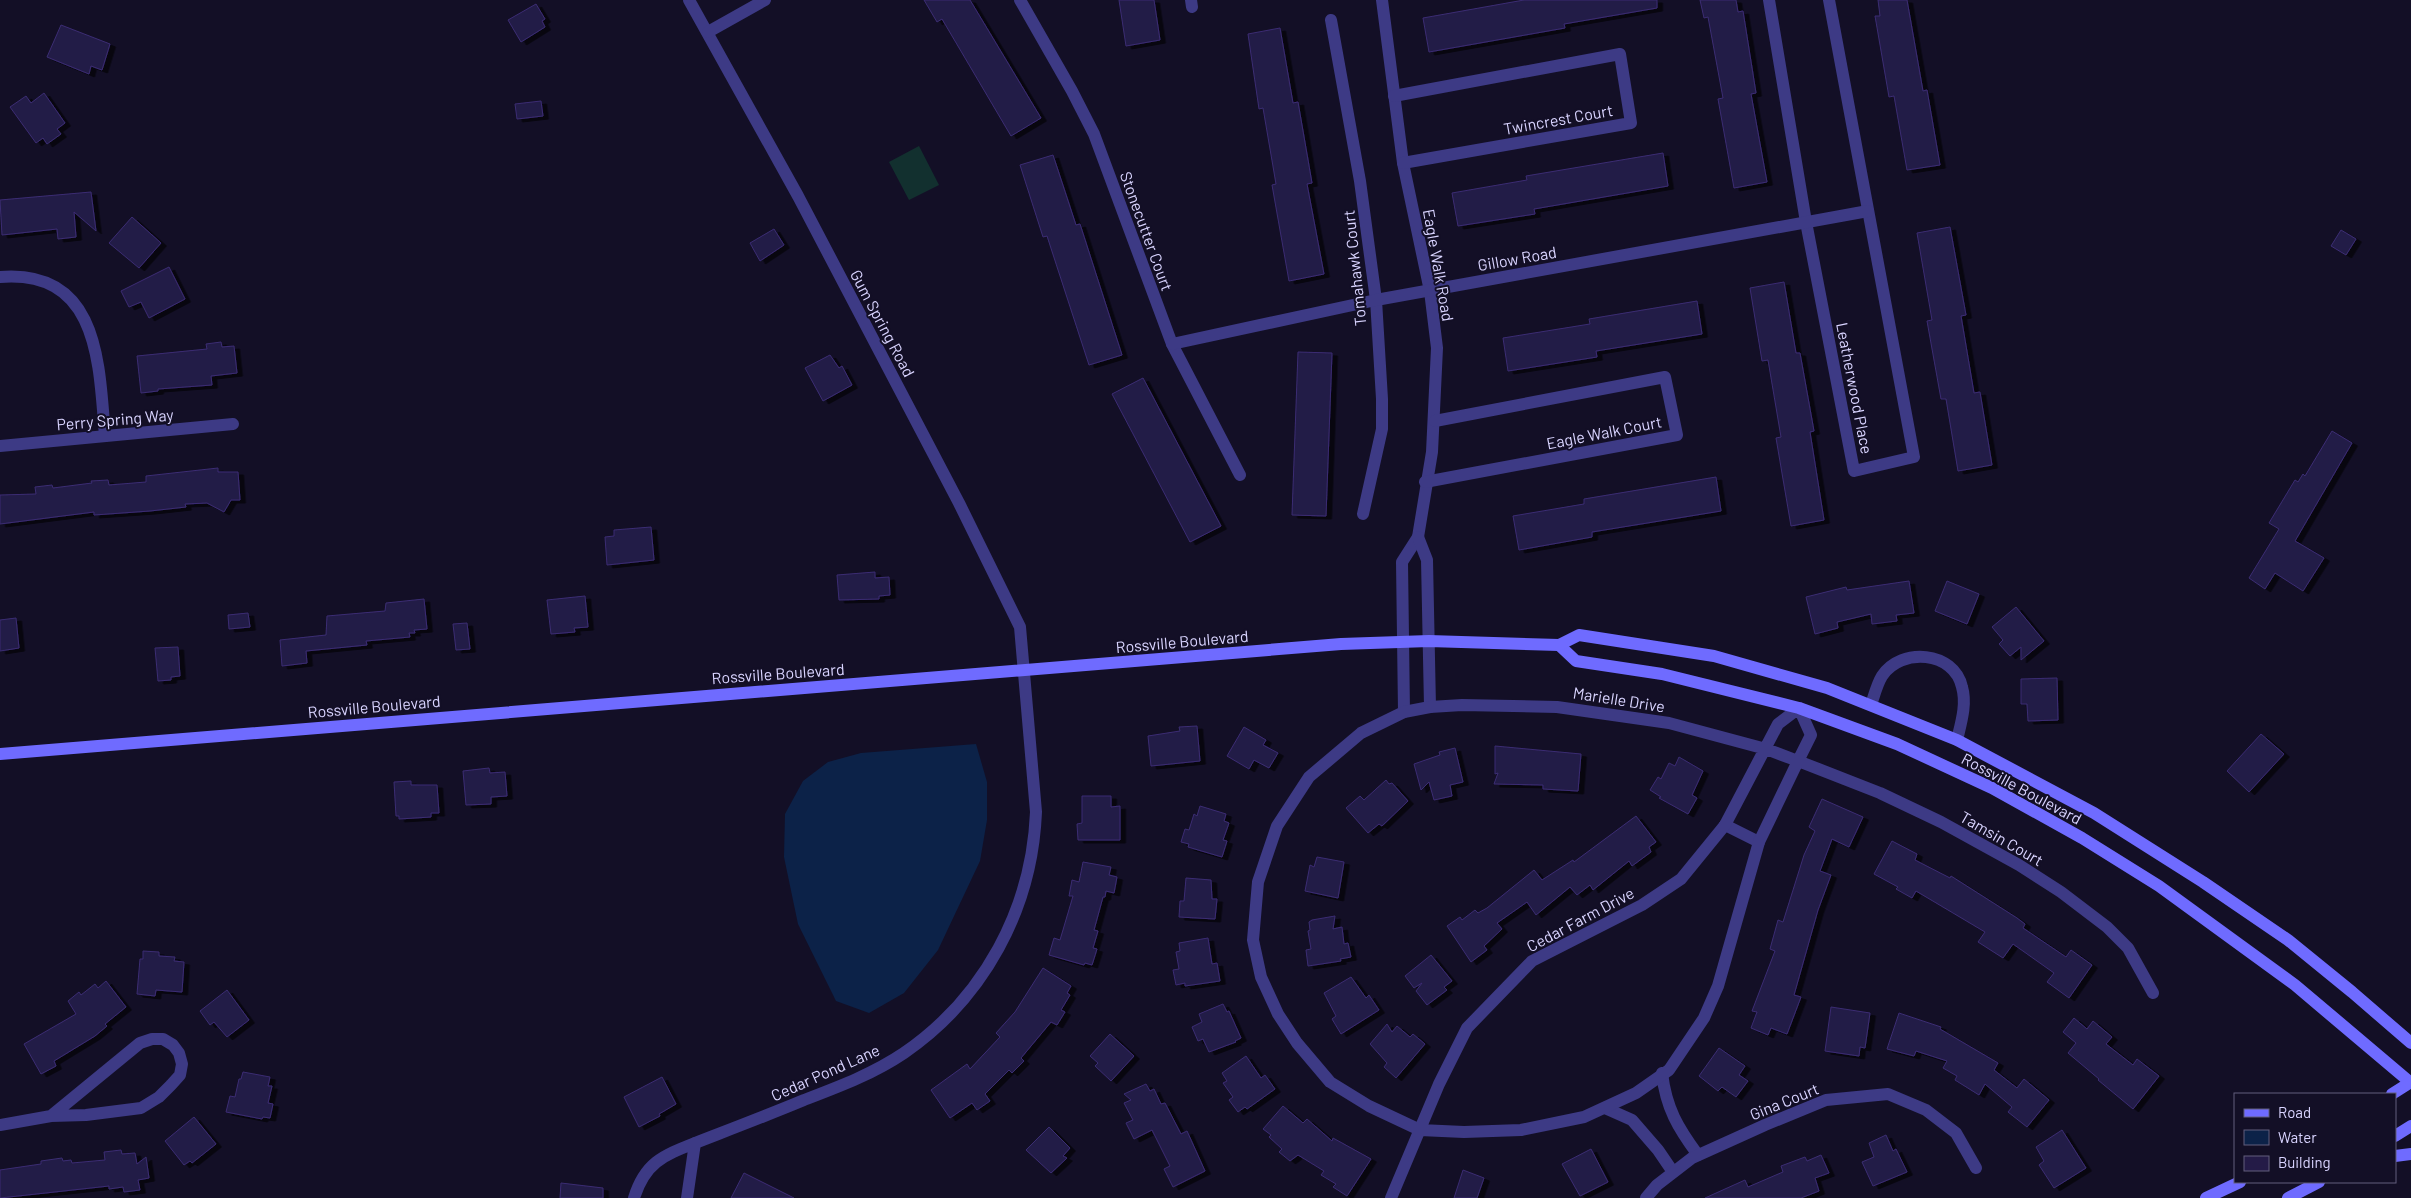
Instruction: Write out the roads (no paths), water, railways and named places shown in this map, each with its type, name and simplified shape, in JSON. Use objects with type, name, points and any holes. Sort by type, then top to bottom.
[{"type":"main road","name":"Rossville Boulevard","points":[[0,754],[1341,644],[1429,641],[1559,645],[1579,635],[1677,649],[1788,676],[1871,705],[1957,740],[2094,813],[2203,882],[2318,964],[2411,1043]]},
{"type":"main road","name":"Rossville Boulevard","points":[[1559,645],[1576,661],[1696,681],[1799,708],[1851,726],[1939,762],[1992,788],[2123,863],[2159,886],[2295,985],[2411,1083]]},
{"type":"main road","points":[[2394,1093],[2411,1083]]},
{"type":"main road","points":[[2396,1135],[2411,1126]]},
{"type":"main road","points":[[2396,1156],[2411,1154]]},
{"type":"main road","points":[[2206,1198],[2238,1183]]},
{"type":"main road","points":[[2288,1198],[2317,1183]]},
{"type":"street","name":"Gum Spring Road","points":[[689,0],[798,196],[959,503],[1020,626],[1025,670]]},
{"type":"street","points":[[708,32],[765,0]]},
{"type":"street","name":"Stonecutter Court","points":[[1020,0],[1072,91],[1094,134],[1172,344],[1240,474]]},
{"type":"street","name":"Eagle Walk Road","points":[[1382,0],[1403,163],[1430,291],[1437,348],[1435,421],[1418,537],[1402,562],[1402,642]]},
{"type":"street","name":"Leatherwood Place","points":[[1769,0],[1806,222],[1854,470],[1914,458],[1829,0]]},
{"type":"street","name":"Tomahawk Court","points":[[1330,20],[1360,181],[1376,300],[1382,429],[1363,514]]},
{"type":"street","name":"Twincrest Court","points":[[1394,96],[1620,54],[1630,123],[1403,163]]},
{"type":"street","name":"Gillow Road","points":[[1172,344],[1376,300],[1868,211]]},
{"type":"street","points":[[0,277],[16,276],[41,280],[72,301],[87,321],[99,366],[105,436]]},
{"type":"street","name":"Eagle Walk Court","points":[[1426,482],[1677,435],[1665,377],[1435,421]]},
{"type":"street","name":"Perry Spring Way","points":[[0,446],[233,424]]},
{"type":"street","name":"Eagle Walk Road","points":[[1418,537],[1427,560],[1429,641]]},
{"type":"street","points":[[1429,641],[1430,707]]},
{"type":"street","points":[[1402,642],[1404,712]]},
{"type":"street","points":[[1871,705],[1882,676],[1893,666],[1914,658],[1935,658],[1955,673],[1962,684],[1963,711],[1957,740]]},
{"type":"street","name":"Cedar Pond Lane","points":[[634,1198],[646,1171],[667,1154],[847,1083],[903,1054],[955,1010],[977,984],[996,955],[1012,924],[1023,893],[1035,837],[1034,784],[1025,670]]},
{"type":"street","name":"Marielle Drive","points":[[1420,1130],[1369,1106],[1330,1082],[1296,1043],[1278,1014],[1261,977],[1253,940],[1258,882],[1277,826],[1308,777],[1361,733],[1404,712],[1430,707],[1462,705],[1557,707],[1669,723],[1766,749],[1798,762]]},
{"type":"street","points":[[1420,1130],[1464,1132],[1521,1130],[1584,1117],[1636,1093],[1662,1073],[1669,1070],[1704,1018],[1714,994],[1759,842],[1811,735],[1799,708]]},
{"type":"street","name":"Cedar Farm Drive","points":[[1392,1198],[1439,1084],[1467,1028],[1532,961],[1642,905],[1681,879],[1725,825],[1778,724],[1799,708]]},
{"type":"street","name":"Tamsin Court","points":[[1798,762],[1880,793],[1941,822],[2019,865],[2060,892],[2107,927],[2128,948],[2153,993]]},
{"type":"street","points":[[1725,825],[1759,842]]},
{"type":"street","points":[[0,1125],[51,1116],[86,1115],[141,1108],[160,1097],[180,1075],[182,1064],[179,1053],[174,1045],[163,1039],[152,1039],[140,1043],[51,1116]]},
{"type":"street","points":[[1662,1073],[1665,1096],[1678,1127],[1698,1155]]},
{"type":"street","name":"Gina Court","points":[[1646,1198],[1657,1185],[1698,1155],[1826,1100],[1888,1094],[1926,1110],[1956,1133],[1976,1168]]},
{"type":"street","points":[[1605,1108],[1632,1120],[1658,1150],[1673,1172]]},
{"type":"street","points":[[687,1198],[695,1143]]},
{"type":"water","points":[[976,744],[987,782],[987,820],[980,861],[938,950],[904,993],[869,1013],[836,1001],[798,924],[784,857],[785,814],[803,781],[828,762],[861,753]]}]
